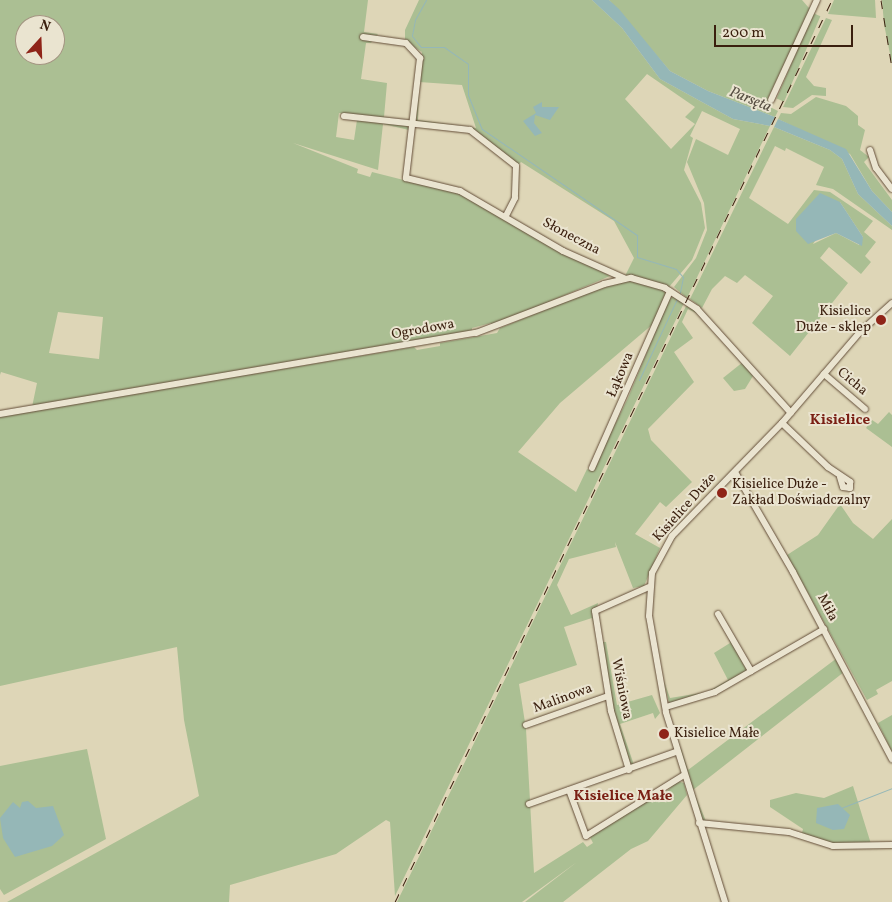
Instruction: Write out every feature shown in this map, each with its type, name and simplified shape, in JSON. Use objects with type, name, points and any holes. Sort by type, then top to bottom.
[{"type":"street","points":[[771,100],[817,0]]},
{"type":"street","name":"Słoneczna","points":[[363,37],[406,43],[418,55],[406,178],[460,191],[506,216],[563,251],[624,278]]},
{"type":"street","points":[[344,116],[470,130],[516,166],[515,198],[506,216]]},
{"type":"street","points":[[870,150],[876,168],[892,189]]},
{"type":"street","name":"Ogrodowa","points":[[0,414],[476,333],[624,278],[646,281],[670,291],[714,325],[791,412]]},
{"type":"street","name":"Łąkowa","points":[[592,468],[670,291]]},
{"type":"street","name":"Kisielice Duże","points":[[725,902],[676,752],[649,616],[649,587],[656,563],[668,541],[782,423],[860,332],[892,303]]},
{"type":"street","name":"Cicha","points":[[824,374],[865,409]]},
{"type":"street","points":[[782,423],[840,477]]},
{"type":"street","name":"Miła","points":[[735,472],[824,628],[892,759]]},
{"type":"street","name":"Wiśniowa","points":[[629,770],[608,696],[596,611],[649,587]]},
{"type":"street","points":[[718,614],[751,671]]},
{"type":"street","points":[[666,707],[709,695],[824,628]]},
{"type":"street","name":"Malinowa","points":[[526,725],[608,696]]},
{"type":"street","points":[[529,804],[676,752]]},
{"type":"street","points":[[570,790],[586,836],[684,775]]},
{"type":"street","points":[[699,823],[789,832],[833,846],[892,845]]},
{"type":"green space","points":[[0,0],[368,0],[364,32],[378,34],[371,43],[366,43],[361,79],[387,83],[384,117],[407,121],[339,113],[336,137],[354,140],[357,120],[408,125],[409,130],[383,124],[378,170],[293,143],[358,169],[357,173],[370,177],[372,172],[459,194],[610,276],[492,326],[491,323],[472,328],[472,331],[32,407],[37,383],[1,372],[0,375]],"holes":[[[58,312],[103,317],[99,359],[49,353]]]},
{"type":"green space","points":[[419,0],[592,0],[622,28],[660,79],[733,119],[770,126],[687,298],[674,287],[696,258],[707,230],[704,203],[687,162],[696,139],[728,155],[740,129],[702,111],[690,136],[693,138],[684,170],[701,203],[705,228],[692,260],[669,287],[625,276],[634,258],[614,221],[521,162],[518,165],[472,128],[416,121],[419,85],[418,120],[476,128],[462,85],[419,82],[422,52],[405,41],[405,30]],"holes":[[[647,74],[695,107],[685,117],[695,124],[671,149],[625,99]]]},
{"type":"green space","points":[[609,0],[802,0],[809,8],[812,5],[768,98],[770,107],[778,111],[775,117],[708,91],[670,71]]},
{"type":"green space","points":[[834,0],[875,0],[876,18],[828,14]]},
{"type":"green space","points":[[882,0],[892,0],[892,64],[884,24]]},
{"type":"green space","points":[[813,13],[820,16],[784,102],[777,99]]},
{"type":"green space","points":[[826,18],[832,20],[806,77],[814,86],[826,88],[826,96],[812,95],[793,108],[783,107]]},
{"type":"green space","points":[[816,97],[846,106],[858,116],[858,125],[865,130],[860,150],[869,157],[864,162],[892,200],[892,212],[872,191],[850,154],[778,119],[781,113],[791,114]]},
{"type":"green space","points":[[774,127],[830,150],[842,159],[858,194],[892,226],[892,230],[833,189],[816,185],[824,167],[786,148],[785,151],[775,146],[749,198],[788,224],[814,190],[830,192],[873,221],[864,232],[876,242],[865,256],[871,262],[861,274],[829,247],[820,258],[848,283],[790,356],[752,323],[773,296],[745,275],[737,283],[725,276],[712,289],[702,308],[690,299]],"holes":[[[840,202],[863,237],[859,245],[836,233],[813,244]]]},
{"type":"green space","points":[[628,281],[653,285],[666,292],[653,324],[560,403],[518,452],[576,492],[587,469],[592,471],[628,398],[669,299],[674,296],[684,303],[395,896],[390,822],[386,820],[336,854],[230,885],[229,902],[7,902],[199,796],[184,720],[177,647],[0,686],[0,416],[414,347],[417,350],[440,346],[440,343],[497,333],[500,328],[592,291]]},
{"type":"green space","points":[[687,304],[702,316],[688,309],[682,322],[693,338],[674,352],[694,382],[648,429],[651,440],[692,482],[666,507],[660,502],[635,534],[660,548],[644,586],[633,588],[615,542],[616,547],[569,559],[557,585],[571,615],[598,603],[594,625],[592,618],[564,627],[577,665],[519,684],[526,729],[534,873],[583,842],[587,847],[593,843],[590,837],[642,802],[662,796],[677,781],[684,783],[687,795],[648,841],[631,849],[563,902],[525,902],[577,862],[522,902],[397,902]]},
{"type":"green space","points":[[743,362],[753,376],[745,389],[734,391],[723,378]]},
{"type":"green space","points":[[889,412],[892,415],[892,447],[866,428],[872,420],[878,424]]},
{"type":"green space","points":[[840,504],[853,523],[873,539],[892,519],[892,681],[876,690],[878,694],[867,700],[787,555],[818,535]]},
{"type":"green space","points":[[729,637],[747,671],[710,693],[669,703],[664,681],[670,698],[707,692],[728,680],[714,653],[730,643]]},
{"type":"green space","points":[[602,642],[606,642],[617,705],[652,695],[660,713],[655,719],[653,713],[620,724],[634,765],[630,764],[617,728]]},
{"type":"green space","points":[[837,658],[844,672],[693,790],[706,821],[702,820],[678,750],[681,748],[688,770]]},
{"type":"green space","points":[[892,715],[892,752],[878,723]]},
{"type":"green space","points":[[87,749],[106,839],[4,895],[0,889],[0,766]]},
{"type":"green space","points":[[853,786],[871,844],[833,844],[802,833],[803,829],[770,807],[770,800],[796,793],[824,798]]},
{"type":"water","points":[[592,0],[609,0],[619,9],[670,71],[708,91],[775,117],[770,126],[733,119],[660,79],[622,28]]},
{"type":"water","points":[[542,102],[542,107],[559,107],[550,120],[535,115],[534,123],[542,133],[535,136],[523,121],[536,113],[533,107]]},
{"type":"water","points":[[778,119],[846,149],[872,191],[892,212],[892,226],[858,194],[842,159],[830,150],[774,127]]},
{"type":"water","points":[[820,193],[840,202],[863,237],[862,246],[836,233],[808,244],[796,231],[796,219]]},
{"type":"water","points":[[28,801],[36,808],[53,806],[64,835],[52,846],[15,857],[3,838],[0,818],[13,802],[20,808],[22,802]]},
{"type":"water","points":[[838,804],[850,815],[844,829],[833,830],[816,823],[817,808]]},
{"type":"waterway","points":[[426,0],[415,20],[412,36],[421,47],[444,47],[468,64],[468,95],[482,129],[637,235],[637,257],[676,269],[683,277],[680,293]]},
{"type":"waterway","points":[[639,380],[677,299]]},
{"type":"waterway","points":[[841,808],[892,788]]},
{"type":"railway","points":[[395,902],[832,0]]},
{"type":"railway","points":[[881,0],[892,68]]},
{"type":"place","name":"Kisielice Duże - sklep","points":[[881,320]]},
{"type":"place","name":"Kisielice Duże - Zakład Doświadczalny","points":[[722,493]]},
{"type":"place","name":"Kisielice Małe","points":[[664,734]]},
{"type":"district","name":"Kisielice","points":[[840,421]]},
{"type":"district","name":"Kisielice Małe","points":[[623,797]]},
{"type":"water label","name":"Parsęta","points":[[750,100]]}]
